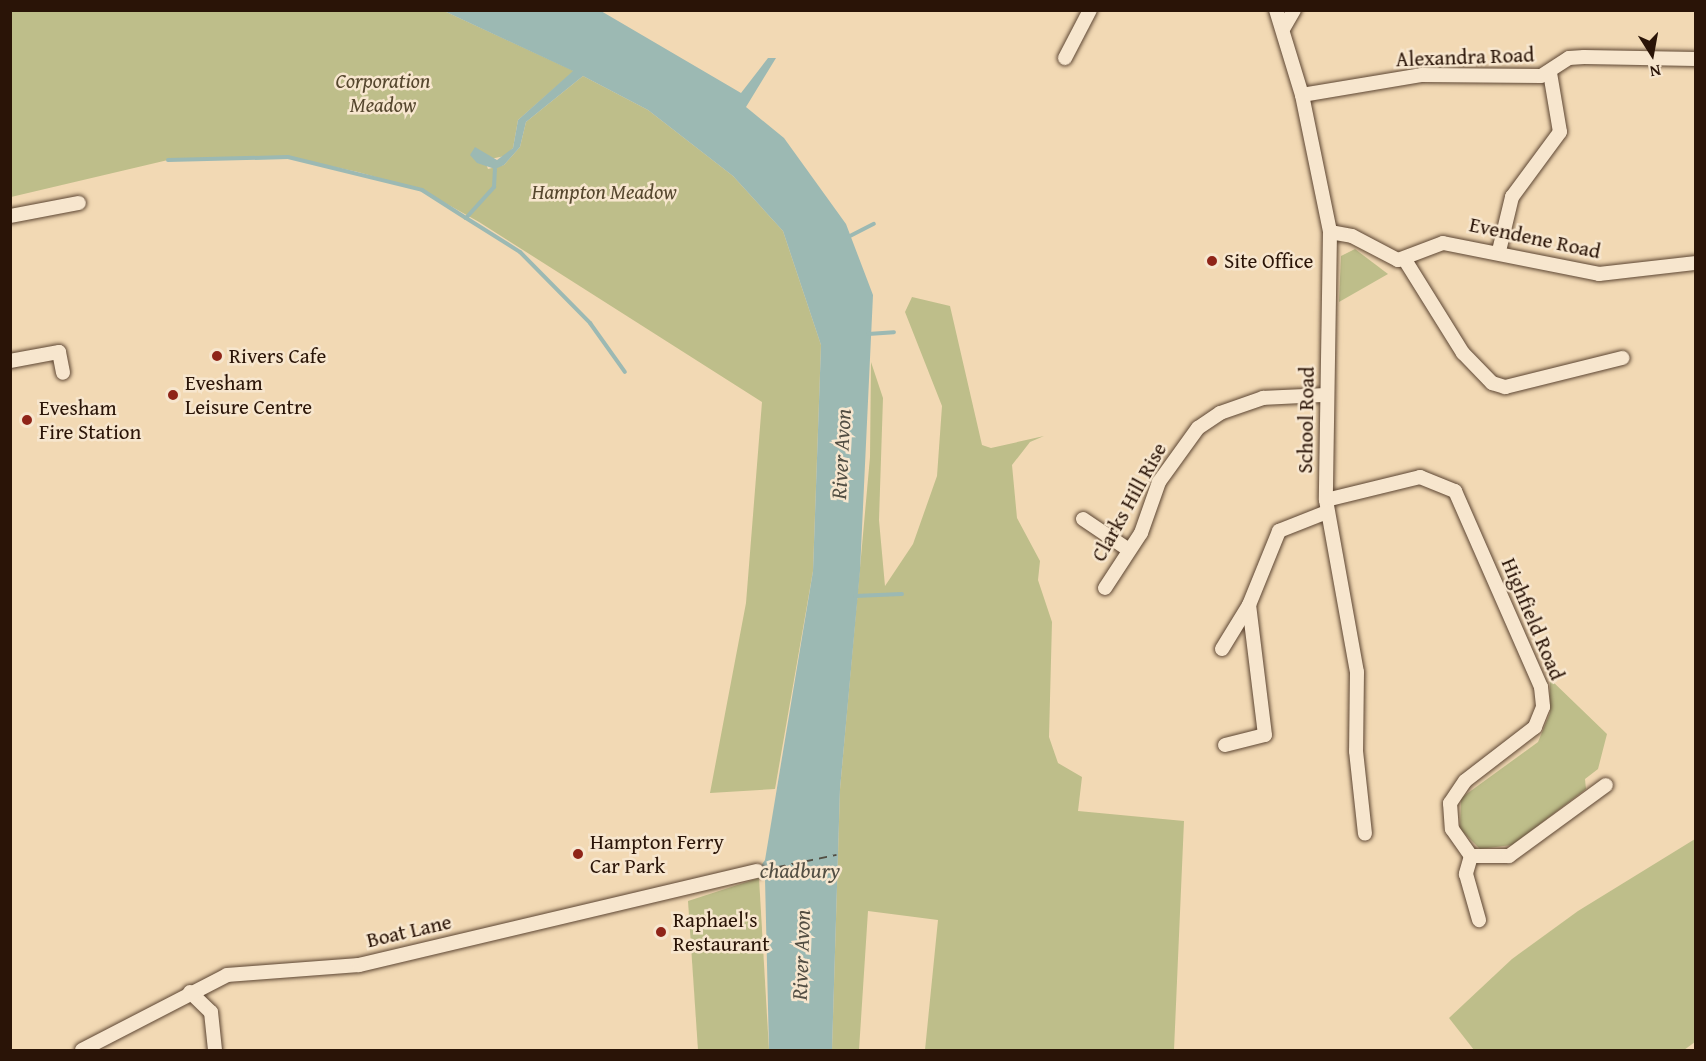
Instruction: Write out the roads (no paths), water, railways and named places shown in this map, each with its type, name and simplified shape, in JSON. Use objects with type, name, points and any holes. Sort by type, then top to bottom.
[{"type":"street","points":[[1065,58],[1090,10]]},
{"type":"street","name":"School Road","points":[[1276,10],[1302,94],[1330,232],[1325,395],[1327,506],[1357,672],[1356,751],[1365,834]]},
{"type":"street","points":[[1283,29],[1294,10]]},
{"type":"street","name":"Alexandra Road","points":[[1302,94],[1422,75],[1550,73],[1569,58],[1695,59]]},
{"type":"street","points":[[1499,251],[1512,197],[1560,132],[1560,109],[1550,73]]},
{"type":"street","points":[[10,216],[80,203]]},
{"type":"street","points":[[1330,232],[1405,260],[1464,353],[1492,383],[1505,387],[1622,358]]},
{"type":"street","name":"Evendene Road","points":[[1405,260],[1443,243],[1499,251],[1599,274],[1695,263]]},
{"type":"street","points":[[10,361],[59,352],[63,373]]},
{"type":"street","name":"Clarks Hill Rise","points":[[1105,588],[1148,518],[1160,482],[1208,420],[1263,398],[1325,395]]},
{"type":"street","name":"Highfield Road","points":[[1222,649],[1250,605],[1279,531],[1327,506],[1420,477],[1455,491],[1541,687],[1543,707],[1535,727],[1454,792],[1449,818],[1471,856]]},
{"type":"street","points":[[1083,519],[1129,550]]},
{"type":"street","points":[[1225,745],[1265,735],[1250,605]]},
{"type":"street","points":[[1479,920],[1466,874],[1471,856],[1509,856],[1606,785]]},
{"type":"street","name":"Boat Lane","points":[[82,1050],[116,1043],[190,992],[227,975],[359,965],[757,871]]},
{"type":"street","points":[[190,992],[211,1012],[215,1050]]},
{"type":"water","name":"chadbury","points":[[444,11],[601,11],[741,93],[768,58],[776,58],[746,107],[784,138],[846,224],[873,295],[860,571],[840,789],[832,1050],[769,1050],[765,879],[757,871],[765,860],[813,571],[821,345],[783,231],[733,176],[648,110],[583,76],[526,122],[520,147],[504,165],[495,169],[477,163],[470,155],[475,147],[497,160],[513,148],[518,120],[573,71]]},
{"type":"waterway","points":[[168,160],[288,157],[422,190],[466,218],[494,187],[495,169]]},
{"type":"waterway","points":[[466,218],[520,252],[590,323],[625,372]]},
{"type":"waterway","points":[[848,237],[874,224]]},
{"type":"waterway","points":[[868,334],[894,332]]},
{"type":"waterway","points":[[855,596],[902,594]]},
{"type":"place","name":"Site Office","points":[[1212,261]]},
{"type":"place","name":"Rivers Cafe","points":[[217,356]]},
{"type":"place","name":"Evesham Leisure Centre","points":[[173,395]]},
{"type":"place","name":"Evesham Fire Station","points":[[27,420]]},
{"type":"place","name":"Hampton Ferry Car Park","points":[[578,854]]},
{"type":"place","name":"Raphael's Restaurant","points":[[661,932]]},
{"type":"park label","name":"Corporation Meadow","points":[[383,93]]},
{"type":"park label","name":"Hampton Meadow","points":[[604,192]]},
{"type":"water label","name":"River Avon","points":[[841,454]]},
{"type":"water label","name":"River Avon","points":[[801,955]]}]
